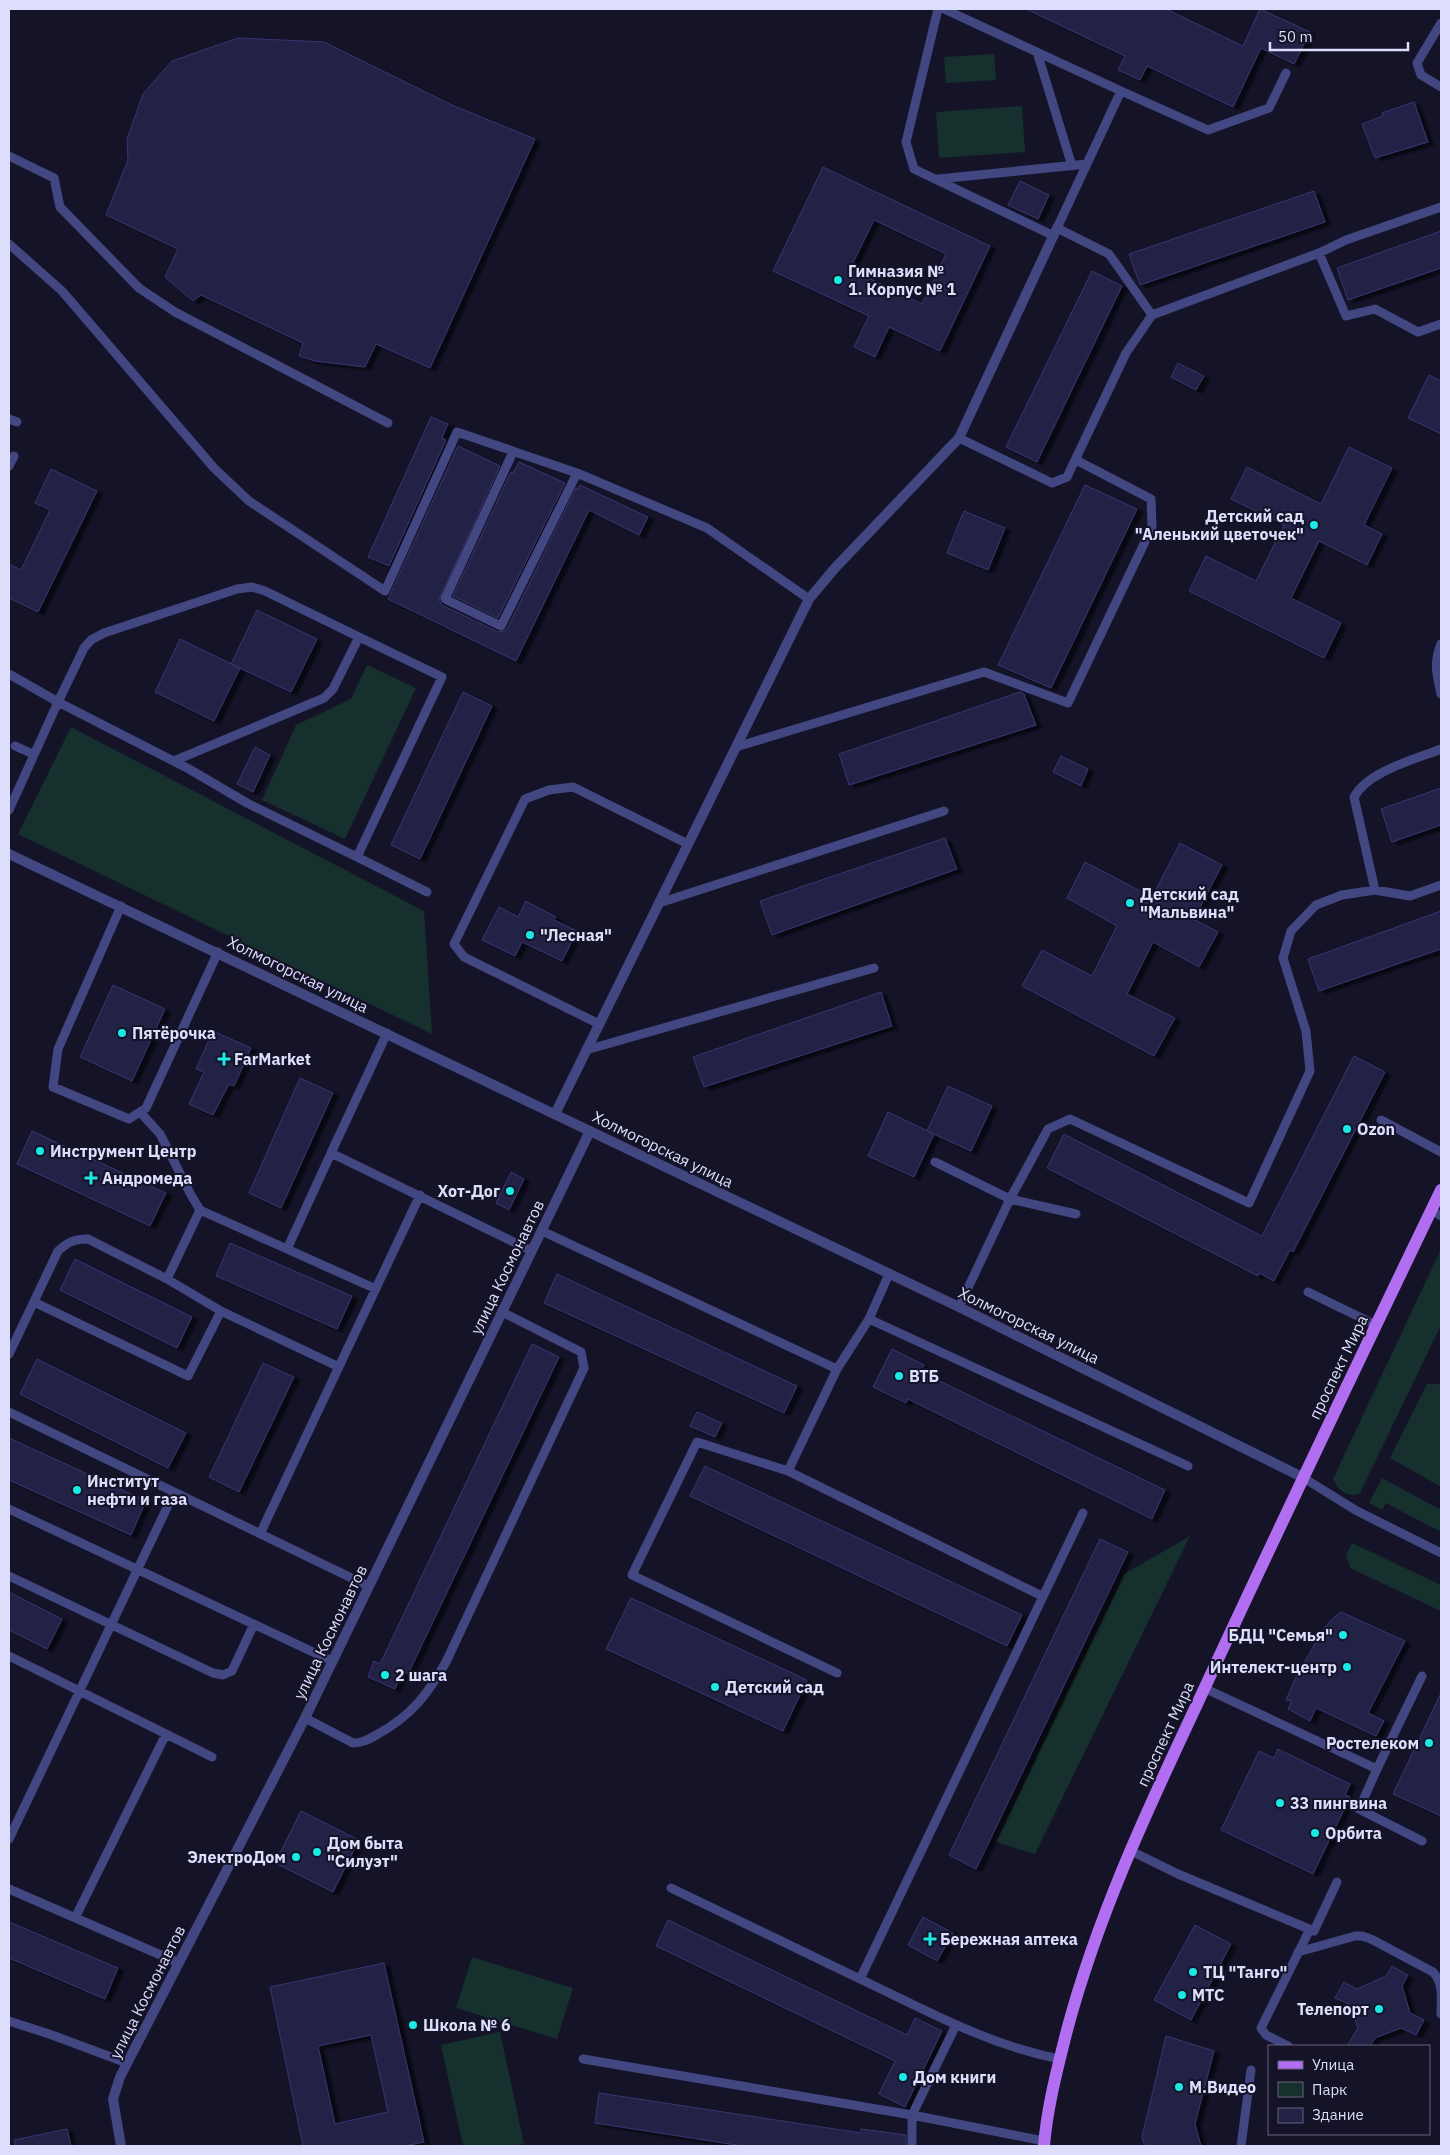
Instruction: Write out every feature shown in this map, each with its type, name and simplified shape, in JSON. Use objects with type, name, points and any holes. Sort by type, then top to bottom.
[{"type":"main road","name":"проспект Мира","points":[[1044,2144],[1060,2059],[1077,1992],[1100,1925],[1204,1688],[1302,1477],[1376,1325],[1436,1213],[1441,1190]]},
{"type":"street","points":[[555,1114],[809,599],[835,568],[959,438],[1055,232]]},
{"type":"street","name":"Холмогорская улица","points":[[9,854],[959,1307],[1302,1477]]},
{"type":"street","name":"улица Космонавтов","points":[[121,2146],[113,2100],[127,2063],[305,1718],[590,1131]]},
{"type":"lane","points":[[938,9],[906,142],[914,169],[1109,254],[1152,315]]},
{"type":"lane","points":[[944,9],[1208,130],[1270,108],[1286,73]]},
{"type":"lane","points":[[1441,23],[1417,63],[1421,75],[1441,87]]},
{"type":"lane","points":[[1038,52],[1072,166]]},
{"type":"lane","points":[[1055,232],[1121,90]]},
{"type":"lane","points":[[9,156],[54,178],[60,207],[139,288],[175,312],[388,423]]},
{"type":"lane","points":[[936,180],[1087,164]]},
{"type":"lane","points":[[959,438],[1052,483],[1067,477],[1126,353],[1152,315],[1319,253],[1346,240],[1441,207]]},
{"type":"lane","points":[[9,244],[62,291],[214,468],[249,501],[385,591],[457,432],[577,473],[707,528],[809,599]]},
{"type":"lane","points":[[1319,253],[1346,316],[1375,309],[1418,332],[1441,324]]},
{"type":"lane","points":[[513,452],[444,599],[501,626],[577,473]]},
{"type":"lane","points":[[9,466],[14,456]]},
{"type":"lane","points":[[736,747],[984,672],[1068,703],[1152,527],[1151,499],[1076,460]]},
{"type":"lane","points":[[10,804],[84,648],[91,640],[104,633],[237,589],[252,587],[265,591],[442,677],[357,857]]},
{"type":"lane","points":[[174,761],[324,698],[333,689],[358,637]]},
{"type":"lane","points":[[1441,644],[1436,657],[1436,670],[1441,694]]},
{"type":"lane","points":[[9,674],[58,702],[174,761],[247,803],[427,892]]},
{"type":"lane","points":[[15,746],[33,754]]},
{"type":"lane","points":[[1375,890],[1354,798],[1359,788],[1372,777],[1441,749]]},
{"type":"lane","points":[[599,1024],[464,957],[454,944],[525,799],[549,790],[572,787],[688,844]]},
{"type":"lane","points":[[659,903],[944,811]]},
{"type":"lane","points":[[959,1307],[1010,1199],[1048,1129],[1070,1118],[1249,1204],[1310,1072],[1306,1031],[1283,958],[1291,931],[1316,905],[1342,895],[1375,890],[1410,896],[1441,885]]},
{"type":"lane","points":[[121,906],[58,1048],[53,1086],[130,1119],[146,1108],[218,952]]},
{"type":"lane","points":[[586,1050],[874,968]]},
{"type":"lane","points":[[288,1249],[387,1034]]},
{"type":"lane","points":[[140,1112],[160,1134],[200,1210],[376,1289]]},
{"type":"lane","points":[[1381,1120],[1441,1152]]},
{"type":"lane","points":[[331,1153],[532,1251]]},
{"type":"lane","points":[[935,1162],[1010,1199],[1076,1214]]},
{"type":"lane","points":[[260,1534],[420,1195]]},
{"type":"lane","points":[[167,1279],[200,1210]]},
{"type":"lane","points":[[542,1231],[838,1369]]},
{"type":"lane","points":[[9,1354],[58,1251],[67,1243],[77,1239],[88,1239],[167,1279],[221,1311],[338,1367]]},
{"type":"lane","points":[[788,1470],[838,1369],[869,1319],[890,1274]]},
{"type":"lane","points":[[1308,1292],[1376,1325]]},
{"type":"lane","points":[[34,1302],[188,1376],[221,1311]]},
{"type":"lane","points":[[305,1718],[353,1743],[361,1743],[397,1724],[414,1709],[435,1682],[446,1662],[584,1368],[581,1352],[502,1312]]},
{"type":"lane","points":[[869,1319],[1188,1466]]},
{"type":"lane","points":[[9,1412],[368,1586]]},
{"type":"lane","points":[[837,1673],[632,1575],[697,1442],[788,1470],[1042,1596]]},
{"type":"lane","points":[[1302,1477],[1357,1511],[1441,1553]]},
{"type":"lane","points":[[9,1839],[174,1493]]},
{"type":"lane","points":[[9,1509],[332,1661]]},
{"type":"lane","points":[[860,1979],[1083,1513]]},
{"type":"lane","points":[[9,1576],[213,1673],[224,1675],[232,1671],[254,1624]]},
{"type":"lane","points":[[9,1656],[212,1757]]},
{"type":"lane","points":[[1422,1676],[1359,1809],[1422,1841]]},
{"type":"lane","points":[[1204,1688],[1377,1769]]},
{"type":"lane","points":[[75,1918],[166,1734]]},
{"type":"lane","points":[[1131,1851],[1178,1874],[1314,1931],[1338,1882]]},
{"type":"lane","points":[[671,1888],[956,2025],[1020,2050],[1060,2059]]},
{"type":"lane","points":[[9,1889],[180,1963]]},
{"type":"lane","points":[[1286,2045],[1266,2035],[1261,2028],[1310,1929]]},
{"type":"lane","points":[[1298,1952],[1354,1936],[1371,1939],[1432,1972],[1439,1979],[1441,1985],[1441,2014]]},
{"type":"lane","points":[[9,2022],[52,2035],[127,2063]]},
{"type":"lane","points":[[912,2146],[912,2115],[956,2025]]},
{"type":"lane","points":[[584,2058],[912,2115],[1044,2144]]},
{"type":"lane","points":[[1241,2146],[1251,2070]]},
{"type":"green space","points":[[994,54],[996,80],[946,83],[944,57]]},
{"type":"green space","points":[[1022,106],[1025,152],[939,158],[936,112]]},
{"type":"green space","points":[[367,665],[416,688],[345,839],[262,800],[296,725],[351,699]]},
{"type":"green space","points":[[71,727],[424,911],[432,1034],[18,834]]},
{"type":"green space","points":[[1441,1249],[1441,1325],[1360,1493],[1356,1495],[1348,1494],[1338,1487],[1333,1479]]},
{"type":"green space","points":[[1427,1384],[1441,1384],[1441,1487],[1390,1458]]},
{"type":"green space","points":[[1382,1478],[1441,1510],[1441,1528],[1439,1531],[1386,1503],[1382,1510],[1369,1503]]},
{"type":"green space","points":[[1190,1536],[1035,1854],[996,1842],[1124,1574]]},
{"type":"green space","points":[[1352,1543],[1441,1585],[1441,1611],[1350,1568],[1346,1555]]},
{"type":"green space","points":[[472,1957],[573,1988],[557,2039],[456,2008]]},
{"type":"green space","points":[[500,2032],[524,2144],[514,2146],[463,2146],[441,2045]]},
{"type":"building","points":[[1026,9],[1166,9],[1243,46],[1260,9],[1310,32],[1294,64],[1261,48],[1233,107],[1147,66],[1140,80],[1118,70],[1125,56]]},
{"type":"building","points":[[238,38],[324,42],[452,105],[535,139],[430,368],[376,344],[365,367],[315,361],[299,356],[303,343],[201,295],[193,301],[165,277],[178,249],[106,215],[128,160],[127,139],[143,94],[172,61]]},
{"type":"building","points":[[1414,102],[1428,142],[1375,158],[1362,124],[1383,116],[1382,113]]},
{"type":"building","points":[[823,167],[990,246],[940,351],[889,327],[875,357],[854,347],[869,316],[773,271]],"holes":[[[874,220],[946,254],[922,304],[850,269]]]},
{"type":"building","points":[[1020,181],[1049,195],[1038,219],[1008,205]]},
{"type":"building","points":[[1314,191],[1325,222],[1140,285],[1129,254]]},
{"type":"building","points":[[1441,231],[1441,268],[1348,300],[1337,268]]},
{"type":"building","points":[[1092,271],[1122,286],[1037,462],[1006,447]]},
{"type":"building","points":[[1178,363],[1204,376],[1196,390],[1171,377]]},
{"type":"building","points":[[1429,375],[1441,381],[1441,434],[1408,418]]},
{"type":"building","points":[[431,417],[448,424],[442,438],[446,440],[389,566],[368,557]]},
{"type":"building","points":[[458,446],[500,466],[439,600],[442,605],[498,632],[507,629],[576,488],[578,489],[580,485],[648,517],[639,535],[589,510],[516,661],[388,599]]},
{"type":"building","points":[[1349,447],[1392,468],[1364,525],[1382,534],[1367,565],[1319,541],[1291,598],[1341,623],[1324,658],[1189,591],[1206,556],[1256,581],[1284,525],[1231,499],[1247,467],[1321,504]]},
{"type":"building","points":[[519,462],[565,483],[498,618],[453,596],[511,472],[513,473]]},
{"type":"building","points":[[51,469],[97,491],[38,612],[9,598],[9,564],[21,570],[50,510],[35,503]]},
{"type":"building","points":[[1085,485],[1137,509],[1051,688],[998,665]]},
{"type":"building","points":[[964,511],[1005,528],[988,570],[947,553]]},
{"type":"building","points":[[257,610],[317,639],[291,692],[231,664]]},
{"type":"building","points":[[180,639],[240,668],[214,721],[155,692]]},
{"type":"building","points":[[463,692],[492,706],[420,859],[391,845]]},
{"type":"building","points":[[1020,692],[1024,694],[1036,725],[849,785],[839,754]]},
{"type":"building","points":[[255,747],[270,755],[253,792],[237,784]]},
{"type":"building","points":[[1061,756],[1088,769],[1081,786],[1053,772]]},
{"type":"building","points":[[1441,788],[1441,825],[1392,842],[1381,809]]},
{"type":"building","points":[[945,838],[957,869],[772,935],[760,901]]},
{"type":"building","points":[[1180,843],[1222,865],[1194,919],[1218,932],[1199,967],[1153,942],[1127,994],[1175,1018],[1154,1056],[1022,986],[1042,950],[1092,976],[1117,926],[1067,898],[1085,862],[1152,897]]},
{"type":"building","name":"\"Лесная\"","points":[[526,901],[556,917],[554,920],[577,931],[562,961],[522,942],[515,956],[482,940],[499,907],[518,917]]},
{"type":"building","points":[[1441,911],[1441,949],[1319,991],[1308,959]]},
{"type":"building","name":"Пятёрочка","points":[[113,985],[165,1009],[132,1081],[80,1057]]},
{"type":"building","points":[[881,992],[892,1026],[704,1087],[693,1057]]},
{"type":"building","name":"FarMarket","points":[[213,1031],[251,1048],[234,1086],[229,1084],[213,1115],[189,1104],[204,1072],[196,1069]]},
{"type":"building","points":[[1354,1056],[1385,1072],[1293,1252],[1290,1250],[1274,1281],[1259,1273],[1258,1276],[1047,1168],[1064,1134],[1262,1236]]},
{"type":"building","points":[[300,1078],[333,1093],[281,1208],[249,1193]]},
{"type":"building","points":[[948,1086],[992,1106],[971,1151],[927,1131]]},
{"type":"building","points":[[888,1112],[934,1134],[914,1177],[868,1156]]},
{"type":"building","name":"Андромеда","points":[[32,1131],[166,1193],[150,1226],[17,1164]]},
{"type":"building","name":"Хот-Дог","points":[[511,1172],[524,1179],[509,1210],[496,1203]]},
{"type":"building","points":[[230,1243],[352,1296],[337,1329],[216,1276]]},
{"type":"building","points":[[75,1259],[192,1317],[177,1348],[60,1290]]},
{"type":"building","points":[[557,1274],[797,1386],[784,1413],[544,1303]]},
{"type":"building","points":[[532,1344],[559,1357],[408,1674],[403,1671],[395,1689],[368,1677],[374,1661],[380,1664]]},
{"type":"building","points":[[892,1349],[924,1365],[921,1372],[1165,1490],[1152,1519],[908,1399],[906,1403],[873,1387]]},
{"type":"building","points":[[37,1359],[186,1433],[168,1468],[20,1394]]},
{"type":"building","points":[[263,1363],[294,1377],[239,1492],[209,1477]]},
{"type":"building","points":[[697,1412],[722,1423],[715,1437],[690,1426]]},
{"type":"building","name":"Институт нефти и газа","points":[[9,1438],[146,1501],[131,1535],[9,1480]]},
{"type":"building","points":[[705,1466],[1022,1615],[1007,1646],[690,1496]]},
{"type":"building","points":[[1100,1539],[1128,1552],[976,1869],[949,1855]]},
{"type":"building","points":[[9,1592],[62,1619],[47,1649],[9,1630]]},
{"type":"building","points":[[631,1598],[807,1680],[783,1731],[606,1649]]},
{"type":"building","name":"Интелект-центр","points":[[1341,1612],[1405,1641],[1368,1713],[1384,1721],[1376,1736],[1316,1708],[1310,1721],[1288,1709],[1292,1701],[1286,1700],[1296,1677],[1321,1633],[1330,1621]]},
{"type":"building","name":"Ростелеком","points":[[1441,1693],[1441,1816],[1393,1794]]},
{"type":"building","points":[[1278,1749],[1350,1784],[1345,1795],[1350,1797],[1313,1874],[1221,1830],[1259,1751],[1274,1758]]},
{"type":"building","name":"Дом быта \"Силуэт\"","points":[[301,1811],[359,1840],[333,1892],[275,1863]]},
{"type":"building","name":"Бережная аптека","points":[[923,1917],[953,1933],[937,1961],[908,1945]]},
{"type":"building","points":[[668,1920],[907,2035],[915,2018],[942,2031],[905,2107],[879,2094],[895,2061],[656,1946]]},
{"type":"building","points":[[9,1922],[118,1968],[105,1999],[9,1958]]},
{"type":"building","name":"ТЦ \"Танго\"","points":[[1195,1925],[1231,1944],[1191,2020],[1154,2000]]},
{"type":"building","points":[[384,1963],[424,2142],[404,2146],[303,2146],[270,1987]],"holes":[[[371,2035],[388,2112],[335,2124],[318,2046]]]},
{"type":"building","name":"Телепорт","points":[[1392,1966],[1408,1975],[1402,1986],[1410,2013],[1424,2020],[1416,2035],[1401,2028],[1375,2038],[1371,2045],[1348,2045],[1358,2028],[1349,2004],[1335,1998],[1344,1982],[1357,1989],[1386,1976]]},
{"type":"building","name":"М.Видео","points":[[1166,2036],[1214,2051],[1195,2124],[1201,2146],[1145,2146],[1142,2137]]},
{"type":"building","points":[[599,2093],[861,2133],[861,2129],[906,2135],[906,2146],[743,2146],[595,2123]]},
{"type":"building","points":[[67,2129],[71,2146],[15,2146],[14,2140]]},
{"type":"place","name":"Гимназия № 1. Корпус № 1","points":[[838,280]]},
{"type":"place","name":"Детский сад \"Аленький цветочек\"","points":[[1314,525]]},
{"type":"place","name":"Детский сад \"Мальвина\"","points":[[1130,903]]},
{"type":"place","name":"\"Лесная\"","points":[[530,935]]},
{"type":"place","name":"Пятёрочка","points":[[122,1033]]},
{"type":"place","name":"FarMarket","points":[[224,1059]]},
{"type":"place","name":"Ozon","points":[[1347,1129]]},
{"type":"place","name":"Инструмент Центр","points":[[40,1151]]},
{"type":"place","name":"Андромеда","points":[[91,1178]]},
{"type":"place","name":"Хот-Дог","points":[[510,1191]]},
{"type":"place","name":"ВТБ","points":[[899,1376]]},
{"type":"place","name":"Институт нефти и газа","points":[[77,1490]]},
{"type":"place","name":"БДЦ \"Семья\"","points":[[1343,1635]]},
{"type":"place","name":"Интелект-центр","points":[[1347,1667]]},
{"type":"place","name":"2 шага","points":[[385,1675]]},
{"type":"place","name":"Детский сад","points":[[715,1687]]},
{"type":"place","name":"Ростелеком","points":[[1429,1743]]},
{"type":"place","name":"33 пингвина","points":[[1280,1803]]},
{"type":"place","name":"Орбита","points":[[1315,1833]]},
{"type":"place","name":"Дом быта \"Силуэт\"","points":[[317,1852]]},
{"type":"place","name":"ЭлектроДом","points":[[296,1857]]},
{"type":"place","name":"Бережная аптека","points":[[930,1939]]},
{"type":"place","name":"ТЦ \"Танго\"","points":[[1193,1972]]},
{"type":"place","name":"МТС","points":[[1182,1995]]},
{"type":"place","name":"Телепорт","points":[[1379,2009]]},
{"type":"place","name":"Школа № 6","points":[[413,2025]]},
{"type":"place","name":"Дом книги","points":[[903,2077]]},
{"type":"place","name":"М.Видео","points":[[1179,2087]]}]
